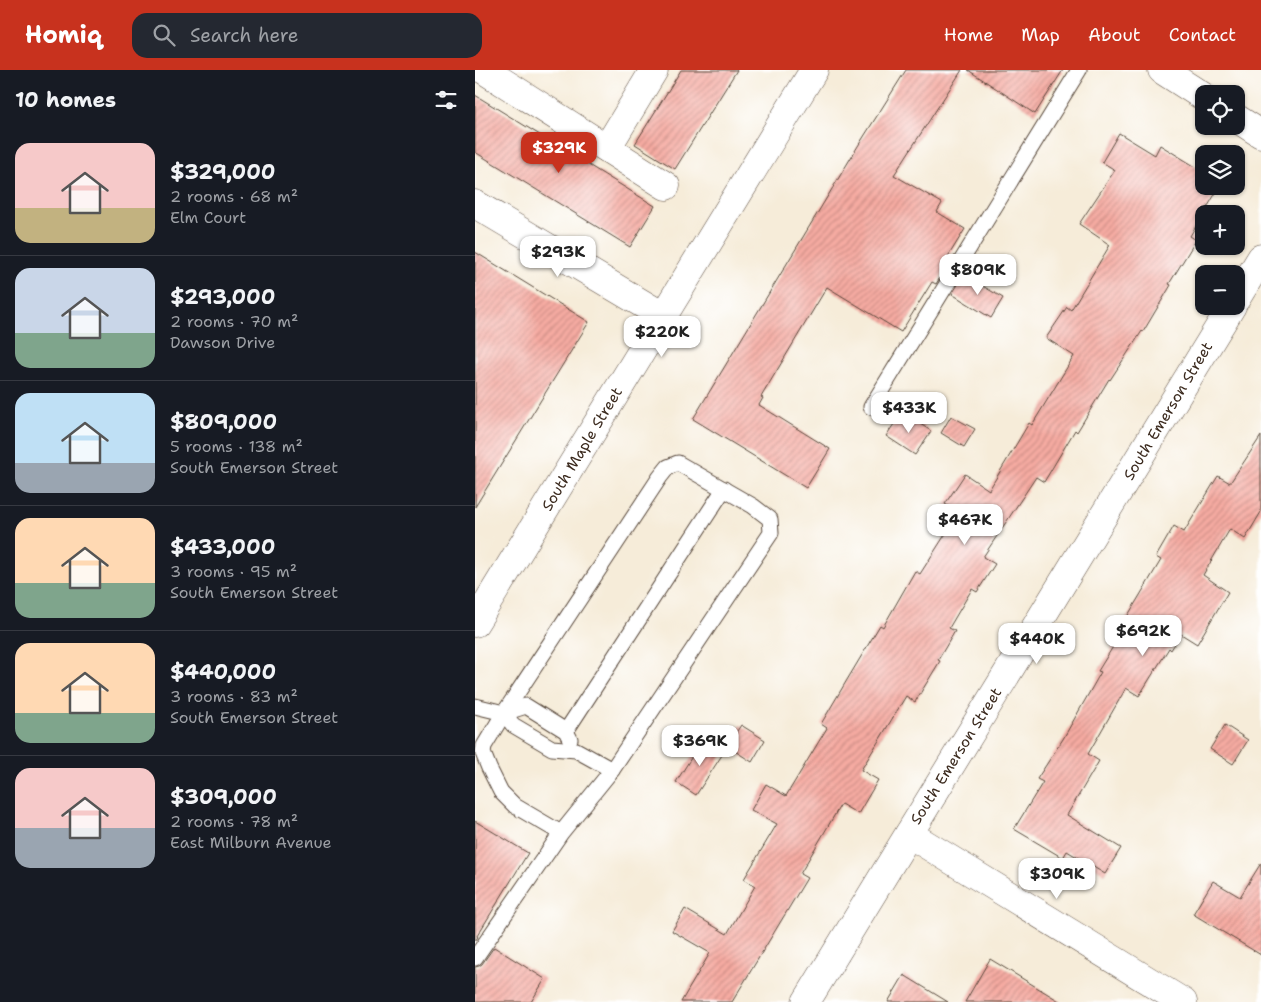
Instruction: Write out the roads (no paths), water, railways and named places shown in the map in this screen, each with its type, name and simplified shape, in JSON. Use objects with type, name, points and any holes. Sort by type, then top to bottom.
[{"type":"street","points":[[484,70],[666,186]]},
{"type":"street","points":[[607,148],[654,70]]},
{"type":"street","name":"South Maple Street","points":[[475,623],[814,70]]},
{"type":"street","points":[[1162,70],[1195,91]]},
{"type":"street","points":[[1245,124],[1261,134]]},
{"type":"street","points":[[475,204],[663,316]]},
{"type":"street","points":[[1245,284],[1261,258]]},
{"type":"street","name":"South Emerson Street","points":[[806,1002],[1226,315]]},
{"type":"street","points":[[909,834],[1183,1002]]},
{"type":"lane","points":[[871,407],[1079,70]]},
{"type":"lane","points":[[475,958],[561,833],[612,770],[771,533],[769,519],[753,506],[678,463],[668,467],[660,477],[484,746],[483,753],[501,792],[515,806],[561,833]]},
{"type":"lane","points":[[566,731],[724,489]]},
{"type":"lane","points":[[475,706],[504,713],[526,706],[566,731],[576,750]]},
{"type":"lane","points":[[504,713],[513,725],[552,748],[576,750],[612,770]]}]
